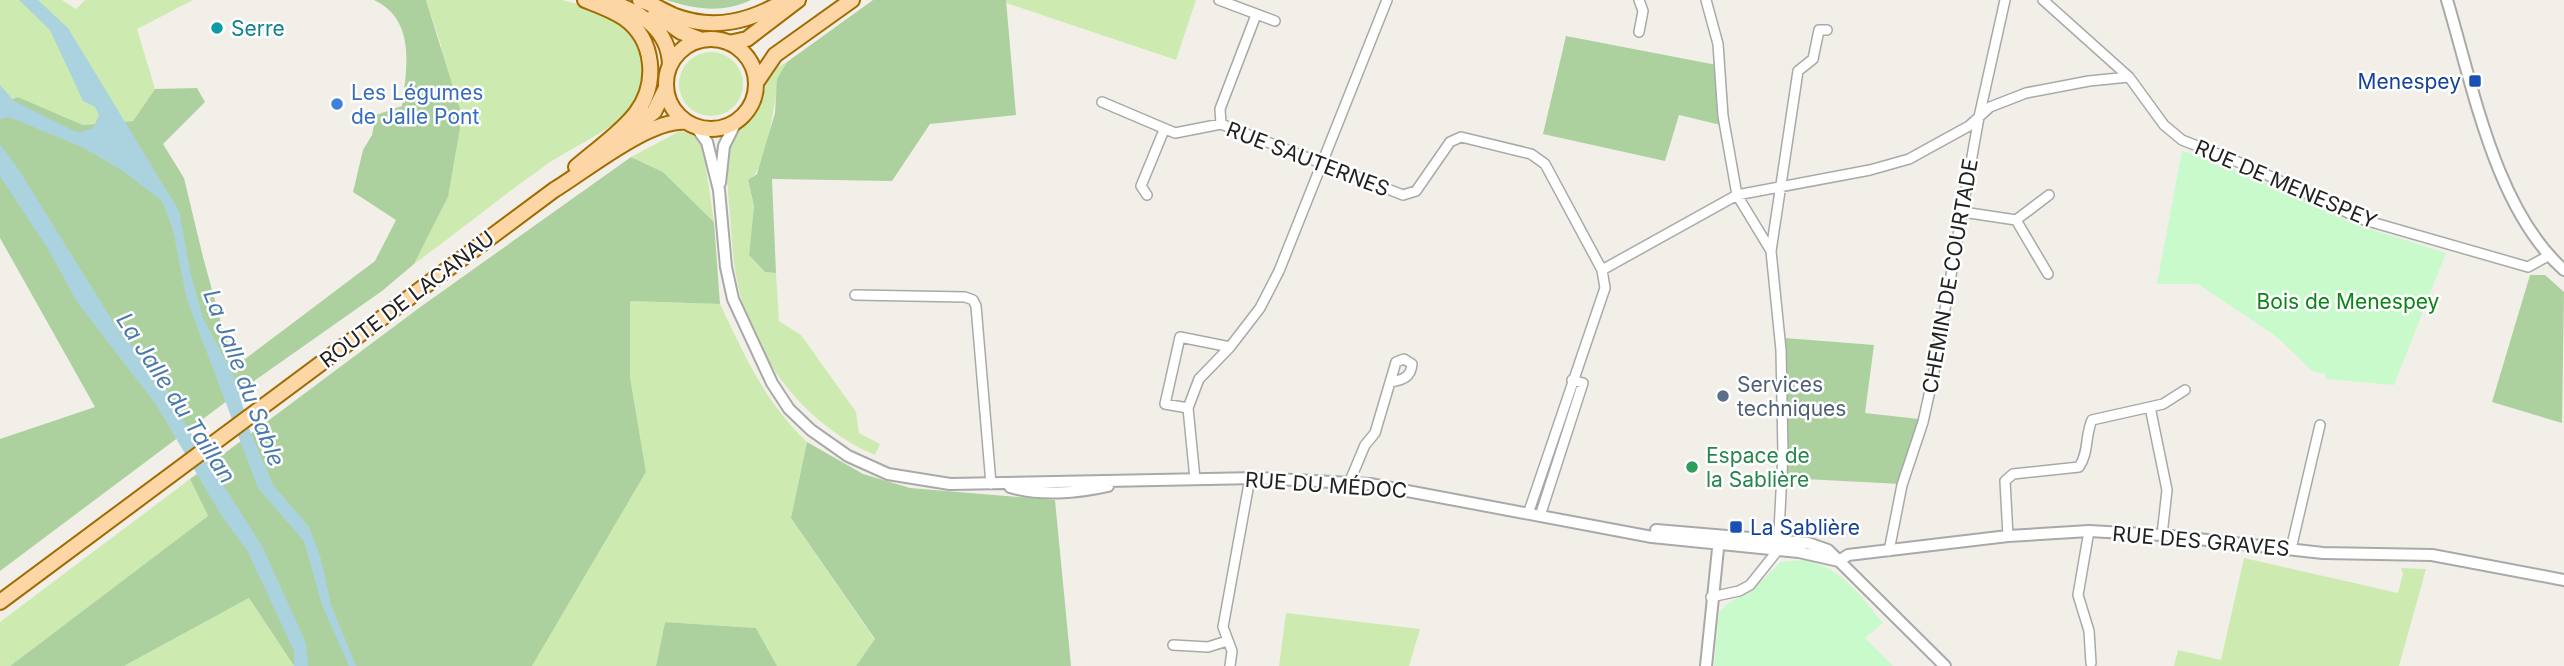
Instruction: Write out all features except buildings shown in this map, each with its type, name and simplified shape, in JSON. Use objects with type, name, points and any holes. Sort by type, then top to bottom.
[{"type":"main road","points":[[576,167],[635,114],[644,102],[651,73],[647,51],[634,26],[614,12],[585,0]]},
{"type":"main road","points":[[603,0],[637,13],[656,28],[666,41],[670,65],[666,88],[669,101],[691,124],[723,127],[736,122],[754,98],[756,83],[748,59],[729,43]]},
{"type":"main road","points":[[628,0],[681,33],[702,40],[729,43],[747,39],[798,0]]},
{"type":"main road","points":[[640,0],[684,19],[712,24],[754,17],[786,0]]},
{"type":"main road","points":[[756,83],[775,55],[852,0]]},
{"type":"main road","points":[[670,65],[678,53],[702,40]]},
{"type":"main road","name":"ROUTE DE LACANAU","points":[[554,190],[576,167],[654,112],[666,88]]},
{"type":"main road","name":"ROUTE DE LACANAU","points":[[0,602],[554,190],[651,130],[675,121],[691,124]]},
{"type":"street","points":[[1219,0],[1275,21]]},
{"type":"street","points":[[1195,479],[1188,408],[1199,379],[1230,347],[1260,308],[1279,271],[1387,0]]},
{"type":"street","points":[[1639,0],[1643,11],[1639,32]]},
{"type":"street","points":[[1706,0],[1718,44],[1723,116],[1737,195],[1770,251]]},
{"type":"street","name":"CHEMIN DE COURTADE","points":[[1889,551],[1902,485],[1928,400],[1979,117],[2004,0]]},
{"type":"street","name":"RUE DE MENESPEY","points":[[2043,0],[2129,77],[2164,125],[2182,140],[2361,219],[2528,267],[2548,256]]},
{"type":"street","points":[[2447,0],[2504,184],[2514,206],[2548,256],[2564,270]]},
{"type":"street","points":[[1221,124],[1220,110],[1256,15]]},
{"type":"street","points":[[1711,597],[1739,591],[1750,584],[1778,545],[1783,454],[1782,350],[1770,251],[1798,71],[1813,58],[1819,30],[1827,30]]},
{"type":"street","points":[[1534,515],[1583,383],[1572,380],[1594,329],[1605,288],[1602,270],[1737,195],[1870,170],[1909,159],[1979,117],[1990,107],[2026,93],[2089,81],[2129,77]]},
{"type":"street","name":"RUE SAUTERNES","points":[[1102,102],[1164,130],[1189,131],[1221,124],[1403,195],[1416,191],[1450,142],[1461,137],[1531,154],[1545,164],[1602,270]]},
{"type":"street","name":"RUE DU MÉDOC","points":[[719,190],[724,146],[736,122]]},
{"type":"street","name":"RUE DU MÉDOC","points":[[691,124],[707,142],[719,190],[726,267],[733,299],[768,376],[789,410],[811,430],[848,456],[888,474],[933,483],[1250,478],[1349,483],[1460,499],[1608,529],[1718,544],[1808,543],[1828,550],[1945,666]]},
{"type":"street","points":[[1147,195],[1141,186],[1164,130]]},
{"type":"street","points":[[1963,212],[2015,220],[2049,195]]},
{"type":"street","points":[[2015,220],[2048,274]]},
{"type":"street","points":[[855,295],[965,297],[973,300],[976,306],[991,484]]},
{"type":"street","points":[[1188,408],[1165,404],[1180,337],[1230,347]]},
{"type":"street","points":[[1349,483],[1365,445],[1375,433],[1391,382]]},
{"type":"street","points":[[2008,536],[2005,481],[2013,474],[2079,467],[2084,459],[2088,428],[2092,420],[2163,404],[2185,390]]},
{"type":"street","points":[[2150,407],[2167,490],[2162,535]]},
{"type":"street","points":[[2291,549],[2320,425]]},
{"type":"street","points":[[1230,666],[1232,651],[1223,627],[1250,478]]},
{"type":"street","points":[[2089,531],[2078,595],[2089,631],[2091,663]]},
{"type":"street","name":"RUE DES GRAVES","points":[[1839,561],[1849,555],[2008,536],[2089,531],[2162,535],[2291,549],[2432,555],[2564,580]]},
{"type":"street","points":[[1706,666],[1718,544]]},
{"type":"street","points":[[1173,645],[1208,647],[1227,641]]},
{"type":"green space","points":[[0,0],[62,0],[76,9],[85,0],[193,0],[137,29],[155,89],[133,121],[83,125],[18,97],[0,104]]},
{"type":"green space","points":[[374,0],[426,0],[462,116],[448,197],[414,264],[382,291],[247,386],[0,571],[0,439],[95,407],[0,238],[0,104],[18,97],[83,125],[133,121],[155,89],[197,88],[205,102],[163,144],[184,178],[223,330],[237,365],[375,261],[396,220],[353,192],[363,150],[372,135],[376,115],[402,106],[406,76],[403,32],[397,20]]},
{"type":"green space","points":[[426,0],[562,0],[588,7],[615,19],[629,31],[640,51],[644,73],[639,94],[627,113],[542,168],[414,264],[448,197],[441,45]]},
{"type":"green space","points":[[666,0],[751,0],[729,7],[708,9]]},
{"type":"green space","points":[[873,0],[1006,0],[1016,115],[930,124],[892,181],[772,179],[776,273],[765,272],[749,255],[754,206],[748,180],[757,174],[775,113],[777,79],[787,62]]},
{"type":"green space","points":[[1006,0],[1196,0],[1176,60],[1006,3]]},
{"type":"green space","points":[[1566,36],[1717,65],[1725,126],[1679,115],[1665,161],[1543,134]]},
{"type":"green space","points":[[705,52],[717,52],[734,61],[741,72],[741,96],[734,107],[717,116],[705,116],[693,111],[684,102],[679,90],[679,78],[684,66],[693,57]]},
{"type":"green space","points":[[787,62],[777,90],[763,158],[748,181],[754,206],[749,255],[765,272],[776,273],[779,321],[801,335],[856,412],[859,433],[880,444],[875,455],[829,428],[790,390],[759,345],[740,294],[733,255],[727,168],[729,149],[733,136],[758,109],[773,71]]},
{"type":"green space","points":[[680,131],[697,136],[703,147],[714,222],[663,172],[631,157]]},
{"type":"green space","name":"Bois de Menespey","points":[[2182,151],[2209,159],[2304,199],[2354,224],[2446,253],[2394,385],[2325,379],[2326,374],[2312,371],[2277,337],[2198,284],[2157,284]]},
{"type":"green space","points":[[631,157],[663,172],[714,222],[720,304],[630,301],[630,377],[646,472],[532,666],[294,666],[249,598],[124,666],[10,666],[208,516],[190,479],[419,308]]},
{"type":"green space","points":[[2530,275],[2545,275],[2564,292],[2562,423],[2492,402]]},
{"type":"green space","points":[[630,301],[720,304],[767,394],[807,442],[791,518],[875,640],[856,666],[777,666],[756,628],[665,622],[656,666],[532,666],[646,472],[630,377]]},
{"type":"green space","points":[[1785,338],[1874,345],[1865,413],[1919,419],[1900,484],[1786,478]]},
{"type":"green space","points":[[807,442],[863,474],[910,488],[1055,500],[1071,666],[856,666],[875,639],[791,518]]},
{"type":"green space","points":[[190,479],[208,516],[10,666],[0,666],[0,622]]},
{"type":"green space","points":[[2244,558],[2398,593],[2403,573],[2401,568],[2426,569],[2399,666],[2174,666],[2178,650],[2221,660]]},
{"type":"green space","points":[[1802,560],[1827,568],[1838,575],[1866,602],[1883,623],[1865,638],[1893,666],[1714,666],[1719,613],[1727,604],[1752,590],[1781,562]]},
{"type":"green space","points":[[249,598],[294,666],[124,666]]},
{"type":"green space","points":[[1286,613],[1420,629],[1409,666],[1279,666]]},
{"type":"green space","points":[[665,622],[756,628],[777,666],[656,666]]},
{"type":"water","points":[[19,0],[38,0],[68,28],[179,211],[191,275],[203,318],[234,376],[251,434],[274,486],[309,527],[321,559],[331,605],[356,666],[349,666],[322,605],[304,541],[258,488],[187,300],[173,230],[162,201],[123,171],[82,147],[9,117],[0,119],[0,85],[14,101],[74,131],[93,128],[99,115],[95,107],[83,101],[50,30]]},
{"type":"water","points":[[0,144],[115,325],[166,388],[194,439],[262,546],[306,643],[308,666],[294,666],[294,651],[248,552],[221,515],[157,406],[77,302],[48,249],[0,176]]},
{"type":"place","name":"Serre","points":[[217,28]]},
{"type":"place","name":"Menespey","points":[[2475,81]]},
{"type":"place","name":"Les Légumes de Jalle Pont","points":[[337,104]]},
{"type":"place","name":"Services techniques","points":[[1723,396]]},
{"type":"place","name":"Espace de la Sablière","points":[[1692,467]]},
{"type":"place","name":"La Sablière","points":[[1736,527]]},
{"type":"water label","name":"La Jalle du Sable","points":[[244,378]]},
{"type":"water label","name":"La Jalle du Taillan","points":[[176,398]]}]
